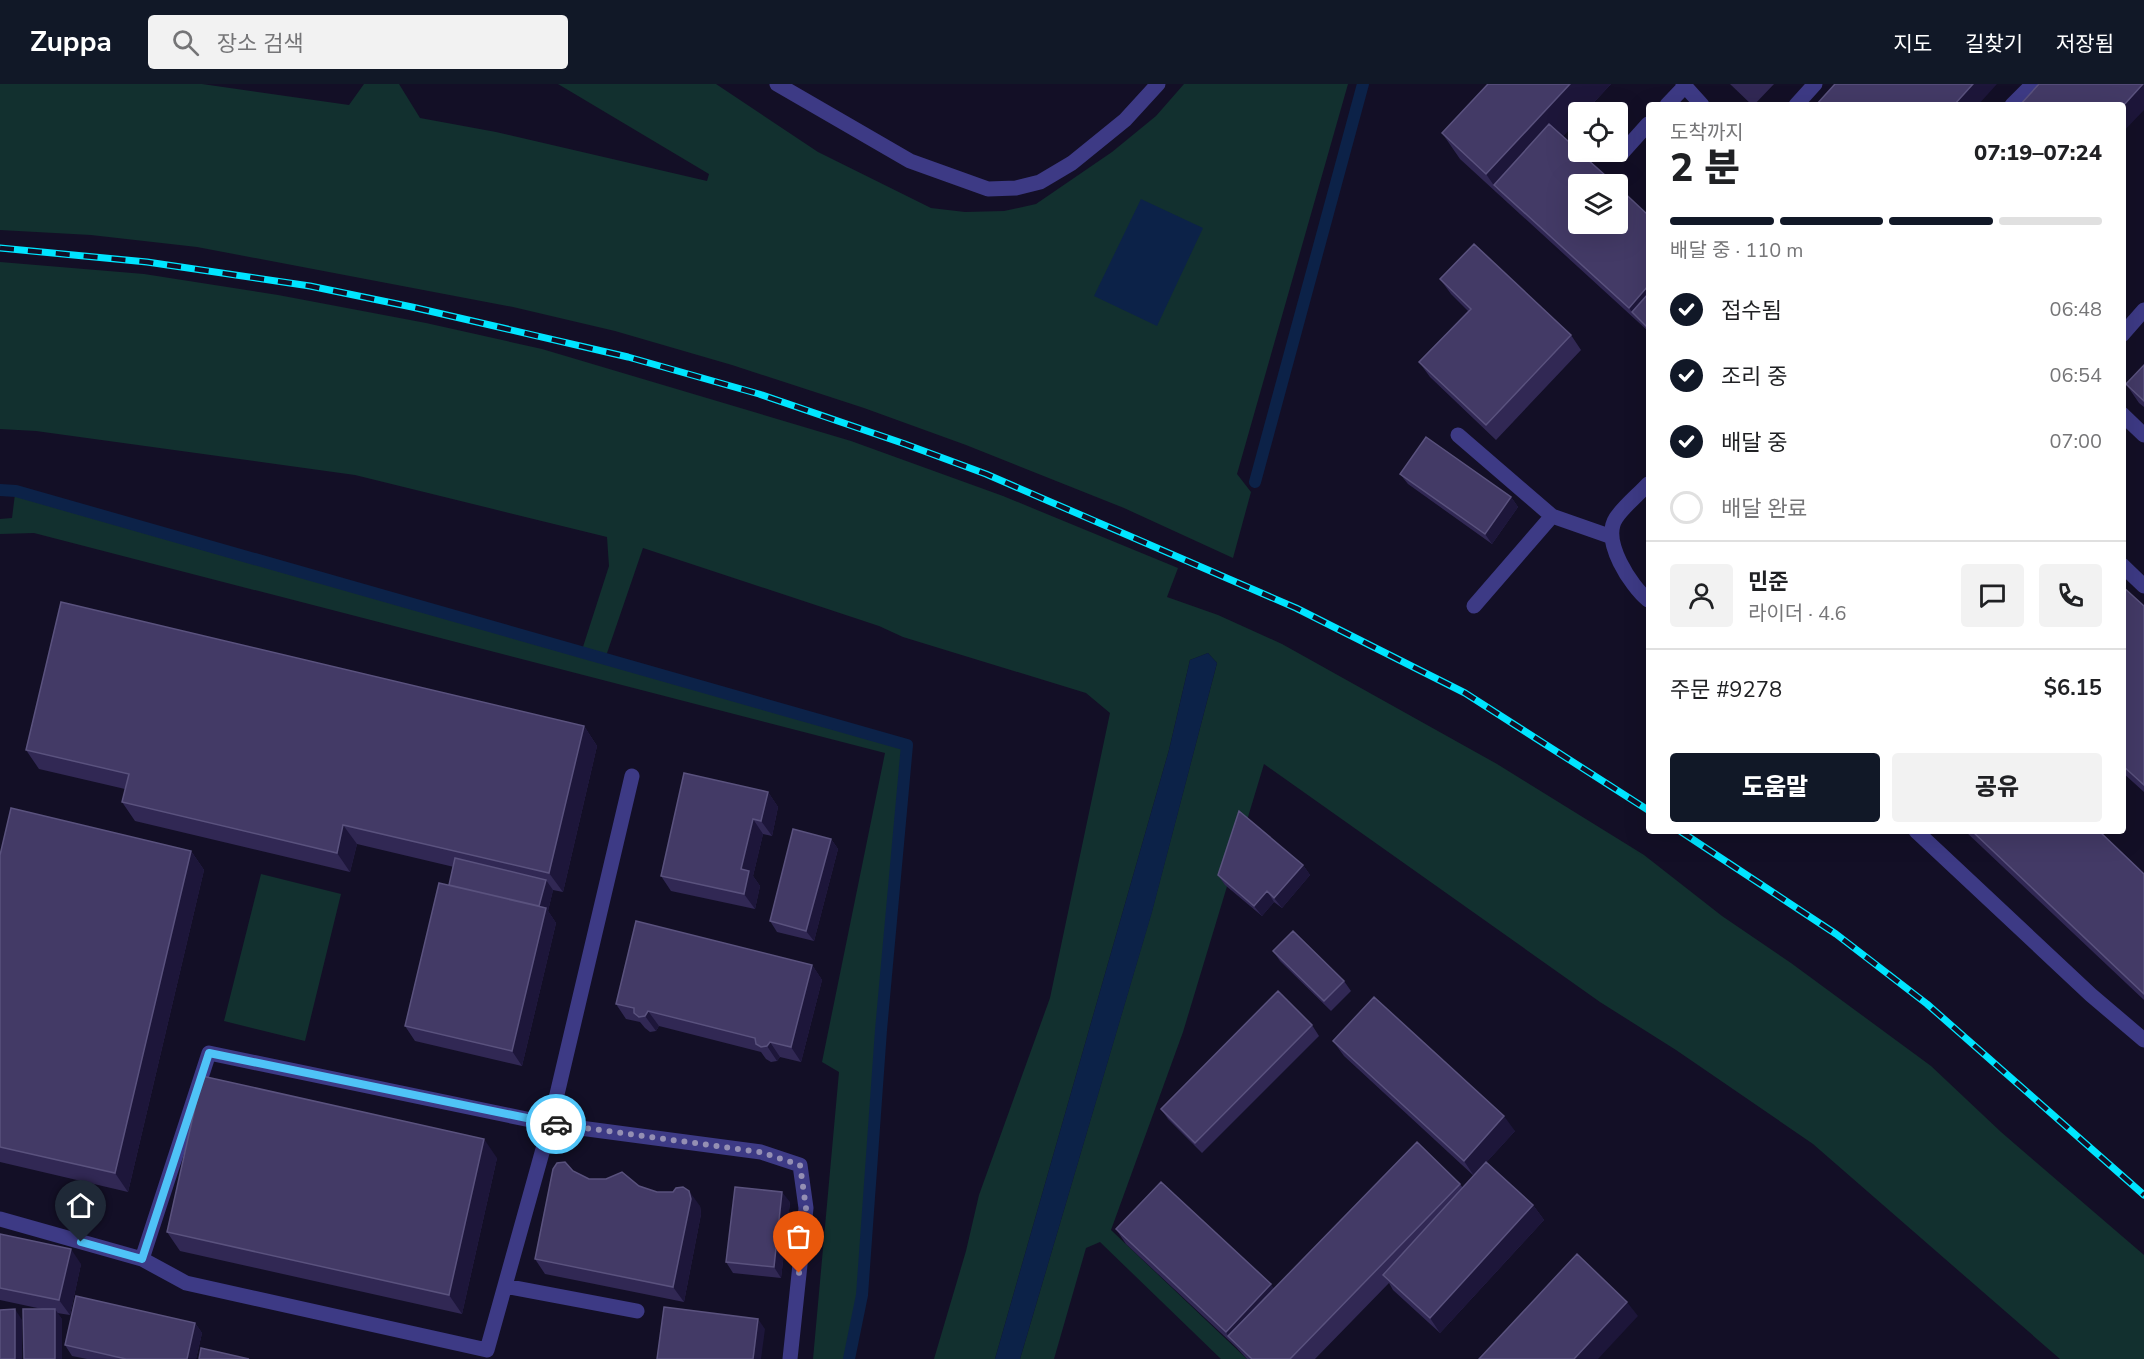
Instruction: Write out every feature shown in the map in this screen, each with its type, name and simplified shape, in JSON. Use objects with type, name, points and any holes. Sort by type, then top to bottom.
[{"type":"lane","points":[[777,84],[910,161],[988,189],[1016,188],[1040,182],[1072,163],[1125,120],[1158,84]]},
{"type":"lane","points":[[1799,102],[1815,84]]},
{"type":"lane","points":[[2015,102],[2032,84]]},
{"type":"lane","points":[[1670,102],[1684,85],[1699,102]]},
{"type":"lane","points":[[1628,146],[1646,126]]},
{"type":"lane","points":[[2126,330],[2144,310]]},
{"type":"lane","points":[[2126,418],[2144,435]]},
{"type":"lane","points":[[1458,435],[1552,516],[1612,537]]},
{"type":"lane","points":[[1646,486],[1615,520],[1612,537],[1617,558],[1638,592],[1646,598]]},
{"type":"lane","points":[[1474,606],[1552,516]]},
{"type":"lane","points":[[2126,569],[2144,586]]},
{"type":"lane","points":[[0,1219],[142,1259],[186,1283],[488,1350],[550,1124],[632,776]]},
{"type":"lane","points":[[1919,834],[2091,995],[2144,1040]]},
{"type":"lane","points":[[142,1259],[209,1053],[550,1124],[760,1152],[800,1165],[806,1208],[790,1359]]},
{"type":"lane","points":[[505,1286],[638,1311]]},
{"type":"green space","points":[[0,84],[202,84],[349,105],[364,84],[399,84],[420,118],[496,132],[707,181],[709,174],[558,84],[716,84],[818,152],[931,208],[965,212],[1004,211],[1036,204],[1112,152],[1156,116],[1184,84],[1348,84],[1237,474],[1251,492],[1233,558],[1124,508],[966,445],[864,408],[732,365],[615,331],[513,307],[197,247],[91,235],[0,230]]},
{"type":"green space","points":[[0,262],[144,274],[278,295],[426,323],[542,349],[851,441],[1003,496],[1178,568],[1167,597],[1218,615],[1282,644],[1497,764],[1644,855],[1722,916],[1791,963],[1931,1066],[2001,1132],[2144,1255],[2144,1359],[2060,1359],[1813,1144],[1676,1050],[1600,1002],[1264,764],[1183,1032],[1111,1230],[1247,1359],[1221,1359],[1100,1242],[1086,1248],[1054,1359],[1020,1359],[1152,911],[1217,663],[1208,653],[1190,660],[1169,750],[995,1359],[934,1359],[966,1251],[979,1195],[1050,998],[1110,713],[1086,693],[903,637],[879,626],[643,548],[606,656],[582,650],[609,566],[607,537],[355,475],[36,431],[0,429]]},
{"type":"green space","points":[[15,494],[904,747],[878,1030],[859,1295],[846,1359],[813,1359],[839,1072],[822,1062],[885,753],[34,533],[0,534],[0,519],[12,518]]},
{"type":"green space","points":[[261,874],[341,894],[305,1041],[224,1021]]},
{"type":"water","points":[[1141,199],[1203,228],[1157,326],[1094,296]]},
{"type":"water","points":[[1208,653],[1217,663],[1152,912],[1020,1359],[995,1359],[1169,750],[1190,660]]},
{"type":"building","points":[[1488,84],[1570,84],[1486,174],[1442,133]]},
{"type":"building","points":[[1835,84],[1973,84],[1957,102],[1819,102]]},
{"type":"building","points":[[2039,84],[2143,84],[2126,103],[2023,102]]},
{"type":"building","points":[[1549,124],[1568,141],[1568,162],[1590,162],[1604,174],[1568,174],[1568,234],[1628,234],[1628,196],[1646,213],[1646,288],[1629,308],[1494,185]]},
{"type":"building","points":[[1474,244],[1571,335],[1486,425],[1419,362],[1471,309],[1440,279]]},
{"type":"building","points":[[1646,296],[1646,326],[1632,312]]},
{"type":"building","points":[[2144,365],[2144,401],[2126,384]]},
{"type":"building","points":[[1426,437],[1511,497],[1485,534],[1400,474]]},
{"type":"building","points":[[2126,590],[2144,606],[2144,785],[2126,769]]},
{"type":"building","points":[[61,602],[584,726],[549,873],[343,825],[337,853],[122,802],[129,774],[26,750]]},
{"type":"building","points":[[684,773],[768,792],[761,821],[753,819],[741,869],[749,871],[744,894],[661,876]]},
{"type":"building","points":[[11,808],[191,851],[115,1173],[0,1147],[0,855]]},
{"type":"building","points":[[1239,811],[1303,865],[1274,898],[1267,891],[1254,906],[1218,875]]},
{"type":"building","points":[[793,829],[831,839],[806,931],[770,921]]},
{"type":"building","points":[[1975,834],[2102,834],[2144,874],[2144,994]]},
{"type":"building","points":[[455,858],[546,880],[539,906],[449,885]]},
{"type":"building","points":[[439,883],[546,908],[512,1051],[405,1026]]},
{"type":"building","points":[[636,921],[812,965],[791,1047],[770,1042],[767,1046],[761,1047],[756,1044],[755,1038],[648,1011],[645,1016],[639,1017],[634,1013],[634,1008],[616,1004]]},
{"type":"building","points":[[1293,931],[1344,981],[1324,1001],[1273,951]]},
{"type":"building","points":[[1278,991],[1312,1025],[1195,1143],[1161,1109]]},
{"type":"building","points":[[1374,997],[1504,1116],[1464,1161],[1333,1041]]},
{"type":"building","points":[[202,1076],[484,1139],[449,1295],[167,1232]]},
{"type":"building","points":[[1417,1142],[1460,1184],[1290,1359],[1252,1359],[1228,1336]]},
{"type":"building","points":[[565,1162],[573,1171],[589,1179],[606,1179],[622,1172],[639,1186],[657,1192],[673,1192],[676,1188],[683,1187],[689,1191],[691,1199],[673,1287],[535,1259],[553,1169],[557,1163]]},
{"type":"building","points":[[1486,1162],[1533,1205],[1430,1318],[1383,1275]]},
{"type":"building","points":[[1161,1182],[1271,1284],[1226,1332],[1116,1229]]},
{"type":"building","points":[[735,1187],[782,1192],[774,1267],[726,1262]]},
{"type":"building","points":[[0,1234],[71,1249],[59,1300],[0,1288]]},
{"type":"building","points":[[1577,1254],[1627,1302],[1574,1359],[1479,1359]]},
{"type":"building","points":[[76,1296],[195,1323],[187,1359],[126,1359],[65,1345]]},
{"type":"building","points":[[664,1307],[758,1319],[753,1359],[657,1359]]},
{"type":"building","points":[[15,1309],[15,1359],[0,1359],[0,1310]]},
{"type":"building","points":[[23,1309],[55,1309],[55,1359],[24,1359]]},
{"type":"building","points":[[201,1348],[249,1359],[199,1359]]},
{"type":"waterway","points":[[1255,482],[1363,84]]},
{"type":"waterway","points":[[0,490],[16,491],[907,745],[881,1030],[862,1295],[849,1359]]},
{"type":"railway","points":[[0,248],[147,262],[310,286],[628,357],[759,394],[986,474],[1296,608],[1465,693],[1646,809]]},
{"type":"railway","points":[[1685,834],[1836,934],[1927,1004],[2144,1195]]},
{"type":"way so far","points":[[556,1124],[760,1152],[800,1165],[806,1208],[799,1273]]},
{"type":"route","points":[[81,1242],[142,1259],[209,1053],[556,1124]]}]
